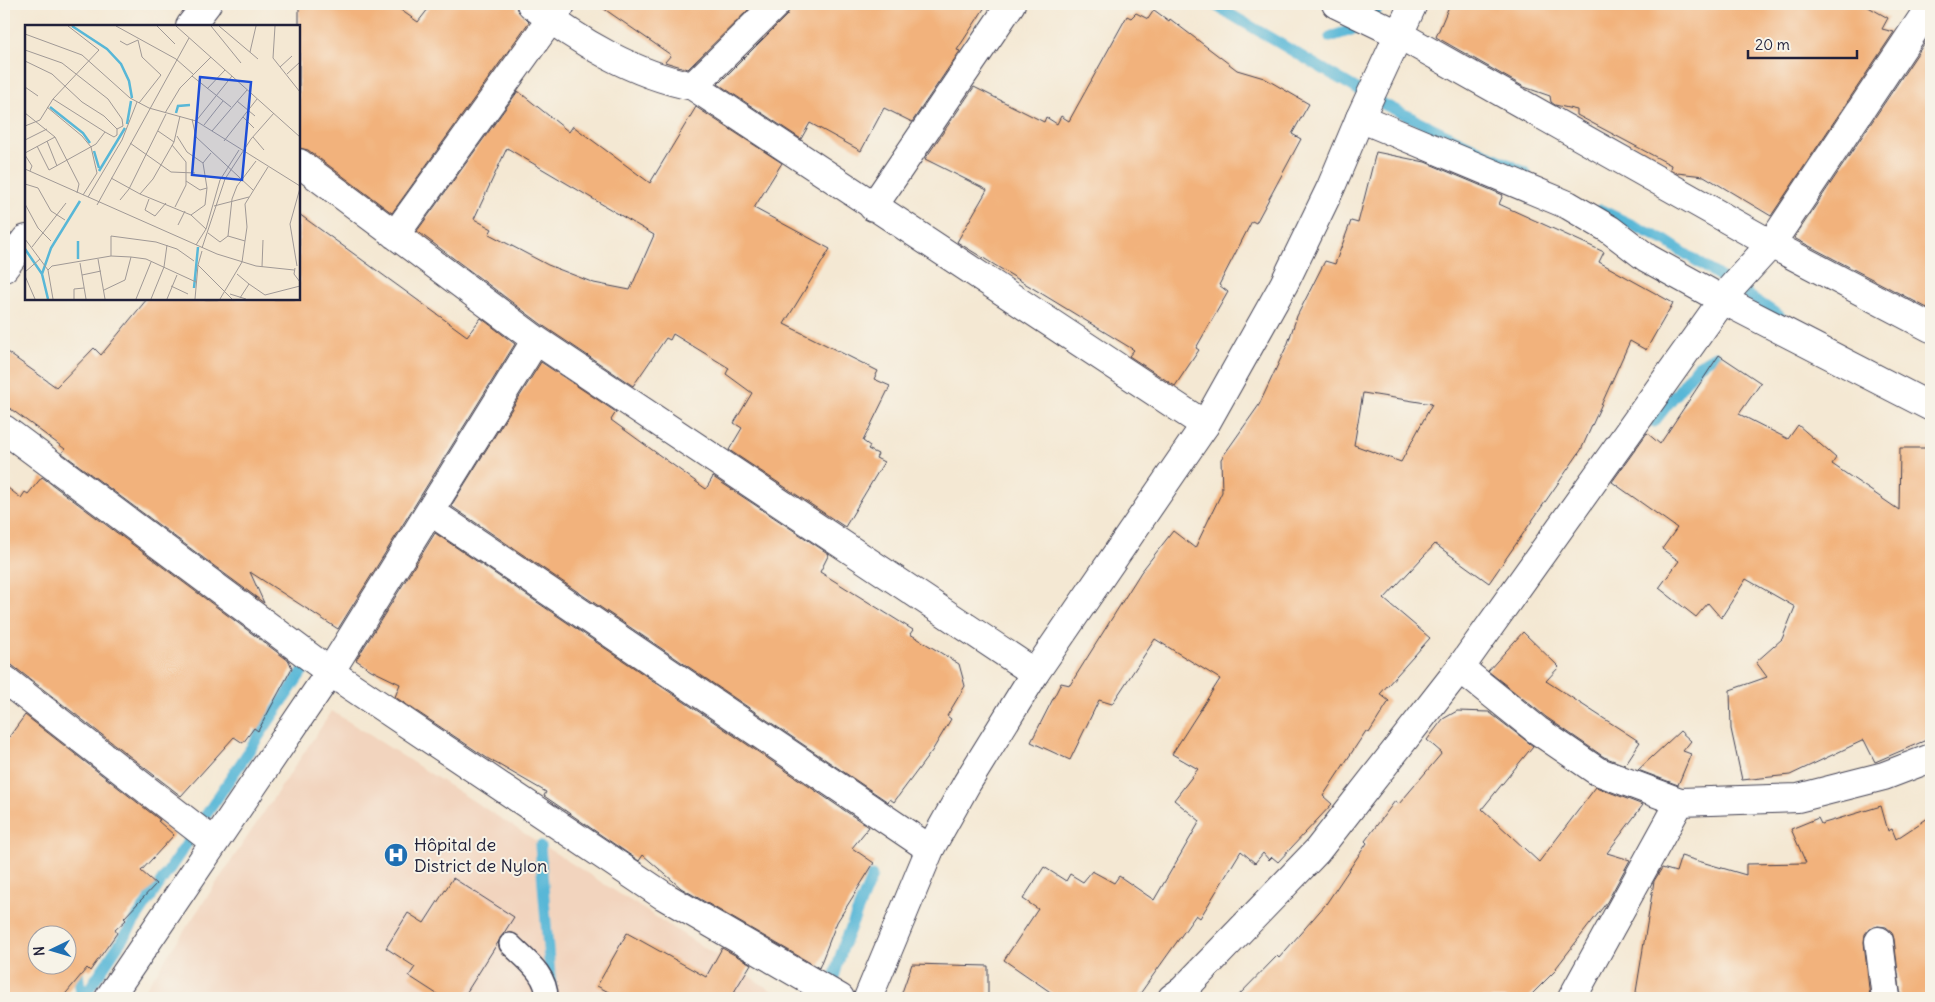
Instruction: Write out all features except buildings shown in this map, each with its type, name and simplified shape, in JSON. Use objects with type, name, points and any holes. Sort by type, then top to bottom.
[{"type":"street","points":[[191,25],[207,4]]},
{"type":"street","points":[[693,86],[776,4]]},
{"type":"street","points":[[874,207],[1011,4]]},
{"type":"street","points":[[1336,4],[1398,34],[1771,244],[1931,328]]},
{"type":"street","points":[[868,998],[930,849],[967,783],[1035,673],[1205,425],[1284,284],[1331,187],[1367,102],[1413,4]]},
{"type":"street","points":[[1172,998],[1190,983],[1317,850],[1460,668],[1732,286],[1771,244],[1930,5]]},
{"type":"street","points":[[395,235],[548,9],[612,57],[666,81],[693,86],[1205,425]]},
{"type":"street","points":[[1367,102],[1568,205],[1609,229],[1647,258],[1732,286],[1931,407]]},
{"type":"street","points":[[300,164],[536,340],[1035,673]]},
{"type":"street","points":[[4,268],[25,240]]},
{"type":"street","points":[[109,998],[330,672],[536,340]]},
{"type":"street","points":[[4,429],[330,672],[664,896],[840,998]]},
{"type":"street","points":[[430,511],[930,849]]},
{"type":"street","points":[[1460,668],[1537,730],[1597,771],[1680,802],[1798,798],[1884,776],[1931,758]]},
{"type":"street","points":[[4,678],[214,842]]},
{"type":"street","points":[[1572,998],[1680,802]]},
{"type":"street","points":[[1879,941],[1886,998]]},
{"type":"lane","points":[[510,944],[543,978],[547,987],[547,998]]},
{"type":"shaded area","name":"Hôpital de District de Nylon","points":[[332,711],[783,998],[139,998]]},
{"type":"waterway","points":[[1213,4],[1379,102],[1526,173]]},
{"type":"waterway","points":[[1330,37],[1370,24],[1379,4]]},
{"type":"waterway","points":[[1601,210],[1666,241],[1780,316]]},
{"type":"waterway","points":[[1654,422],[1698,366],[1715,356]]},
{"type":"waterway","points":[[83,998],[304,669],[305,662],[302,656]]},
{"type":"waterway","points":[[540,846],[551,987]]},
{"type":"waterway","points":[[834,977],[844,944],[872,876]]},
{"type":"waterway","points":[[78,974],[82,998]]},
{"type":"place","name":"Hôpital de District de Nylon","points":[[396,855]]}]
